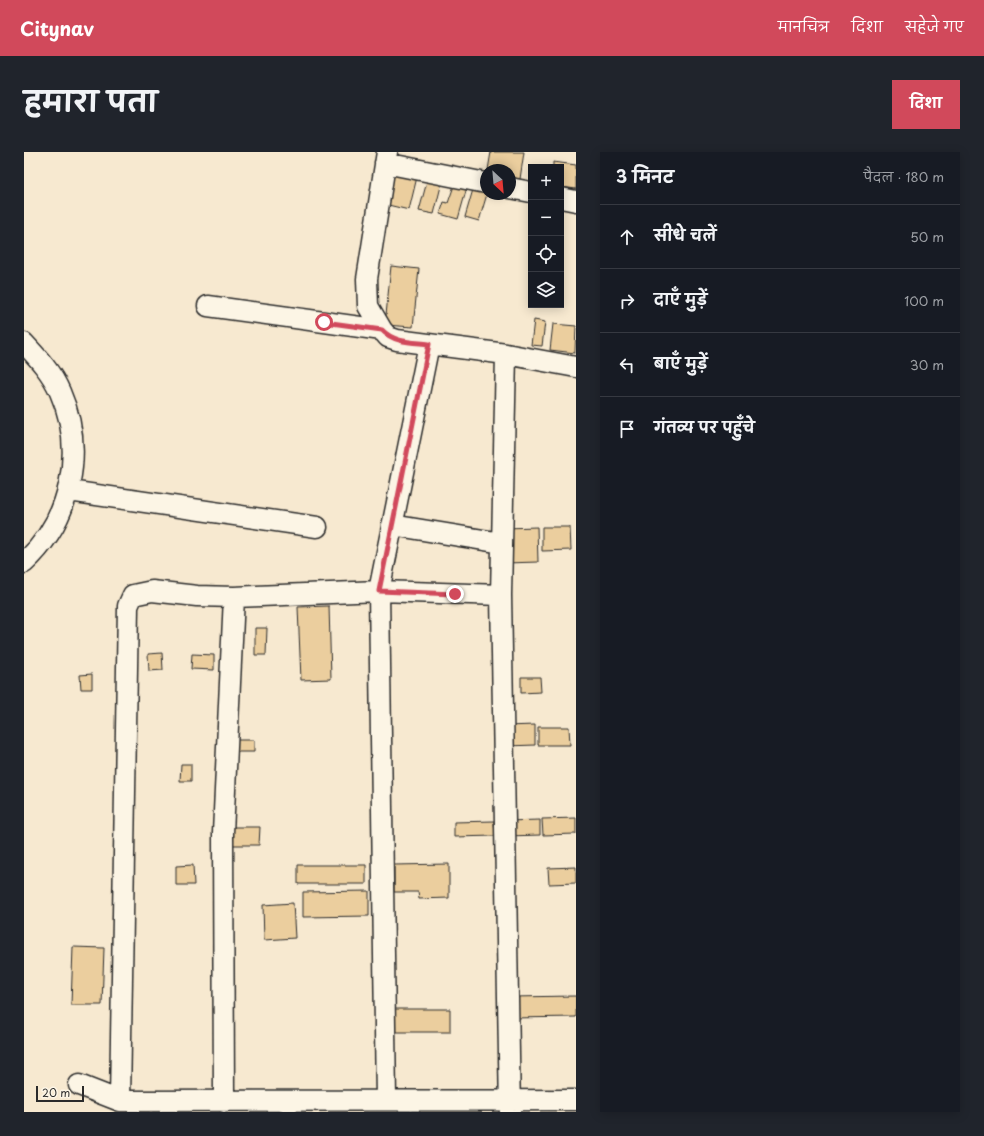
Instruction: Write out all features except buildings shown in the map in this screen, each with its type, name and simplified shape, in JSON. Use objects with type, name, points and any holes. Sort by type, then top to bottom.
[{"type":"street","points":[[480,181],[386,157],[368,279],[368,306],[382,330],[388,337],[397,340],[506,354],[576,367]]},
{"type":"street","points":[[516,189],[528,191]]},
{"type":"street","points":[[564,199],[576,201]]},
{"type":"street","points":[[208,306],[382,330]]},
{"type":"street","points":[[24,343],[43,363],[60,392],[71,424],[74,458],[69,491],[56,523],[37,551],[24,563]]},
{"type":"street","points":[[386,1100],[379,591],[429,344]]},
{"type":"street","points":[[506,354],[501,595],[510,1106]]},
{"type":"street","points":[[69,491],[316,527]]},
{"type":"street","points":[[392,525],[502,543]]},
{"type":"street","points":[[120,1101],[128,606],[133,595],[147,591],[234,597],[379,591],[501,595]]},
{"type":"street","points":[[224,1102],[223,833],[234,597]]},
{"type":"street","points":[[79,1085],[120,1101],[224,1102],[331,1106],[386,1100],[429,1106],[510,1106],[576,1100]]},
{"type":"route","points":[[324,322],[382,330],[388,337],[397,340],[429,344],[379,591],[455,594]]}]
